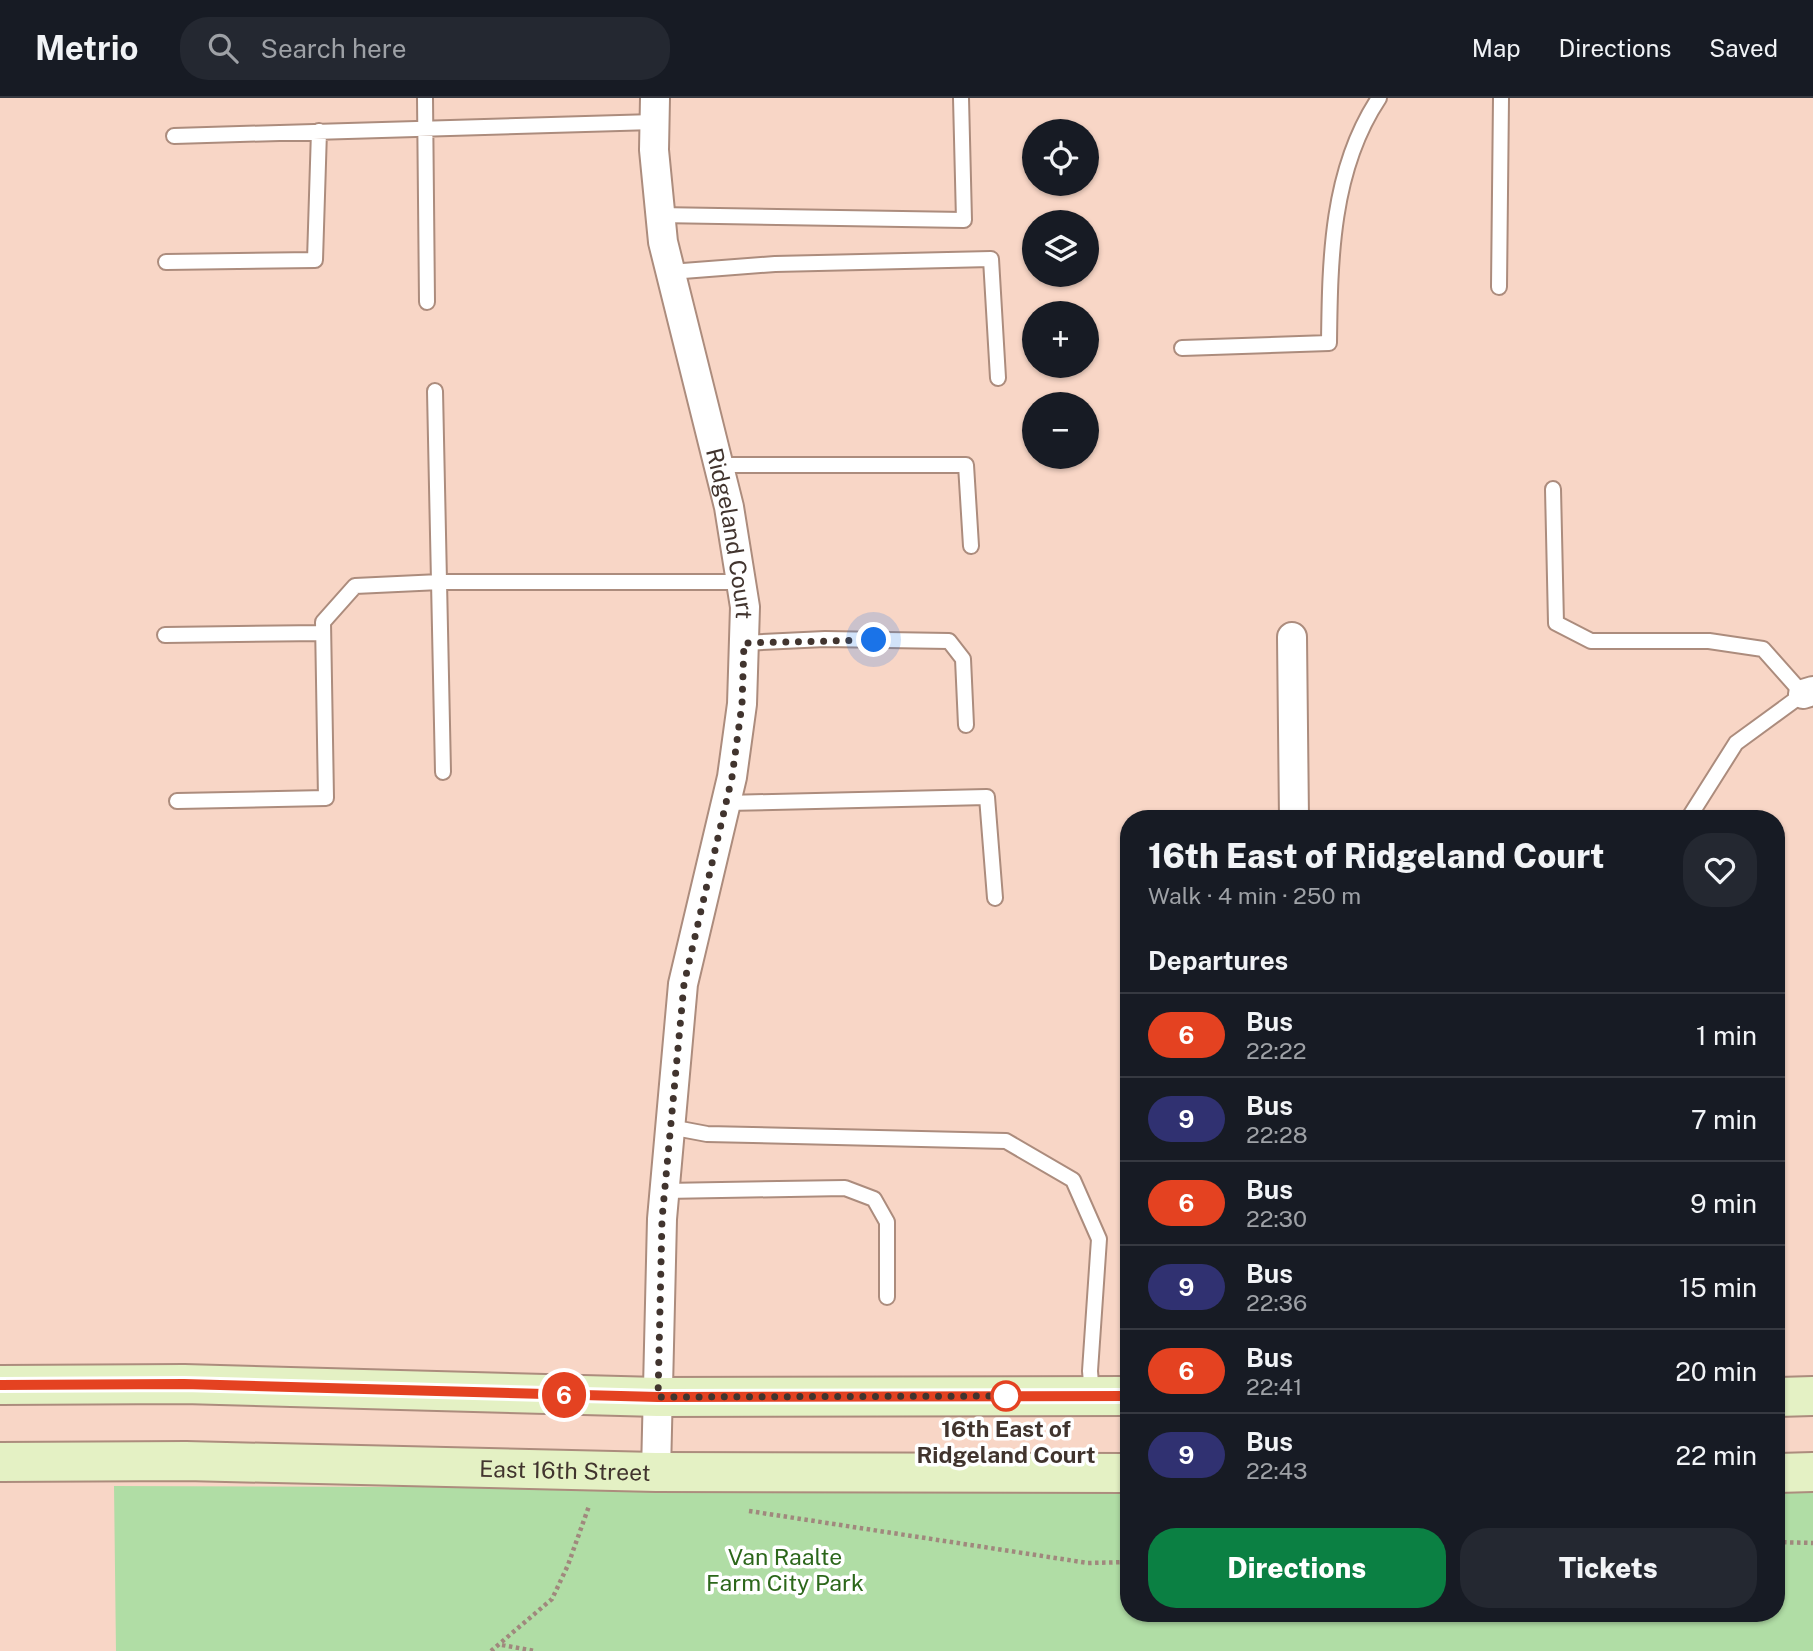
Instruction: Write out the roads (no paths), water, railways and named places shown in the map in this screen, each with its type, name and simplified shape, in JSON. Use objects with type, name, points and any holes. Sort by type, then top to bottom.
[{"type":"main road","points":[[0,1385],[184,1384],[658,1397],[1111,1396]]},
{"type":"main road","points":[[1785,1397],[1813,1396]]},
{"type":"main road","name":"East 16th Street","points":[[0,1462],[186,1461],[656,1472],[1120,1474]]},
{"type":"main road","points":[[1785,1473],[1813,1472]]},
{"type":"street","name":"Ridgeland Court","points":[[654,110],[659,215],[670,272],[719,465],[745,607],[742,704],[726,803],[684,984],[664,1191],[656,1472]]},
{"type":"street","points":[[1292,637],[1294,810]]},
{"type":"lane","points":[[425,98],[427,302]]},
{"type":"lane","points":[[659,215],[964,220],[961,98]]},
{"type":"lane","points":[[1182,348],[1329,343],[1334,224],[1347,163],[1379,98]]},
{"type":"lane","points":[[1499,287],[1501,98]]},
{"type":"lane","points":[[174,136],[426,127],[654,110]]},
{"type":"lane","points":[[166,262],[315,260],[319,131]]},
{"type":"lane","points":[[670,272],[775,264],[990,259],[998,378]]},
{"type":"lane","points":[[435,391],[443,772]]},
{"type":"lane","points":[[719,465],[966,465],[971,546]]},
{"type":"lane","points":[[1553,489],[1556,622],[1591,641],[1709,641],[1763,649],[1808,692],[1736,743],[1694,810]]},
{"type":"lane","points":[[177,801],[326,798],[323,622],[355,586],[440,582],[741,582]]},
{"type":"lane","points":[[165,635],[323,632]]},
{"type":"lane","points":[[744,643],[825,639],[949,641],[963,659],[966,725]]},
{"type":"lane","points":[[726,803],[987,797],[995,898]]},
{"type":"lane","points":[[670,1127],[707,1134],[1006,1140],[1073,1180],[1099,1240],[1090,1371],[1111,1396]]},
{"type":"lane","points":[[664,1191],[845,1188],[874,1199],[887,1222],[887,1297]]},
{"type":"place","name":"16th East of Ridgeland Court","points":[[1006,1396]]},
{"type":"park label","name":"Van Raalte Farm City Park","points":[[785,1569]]}]
